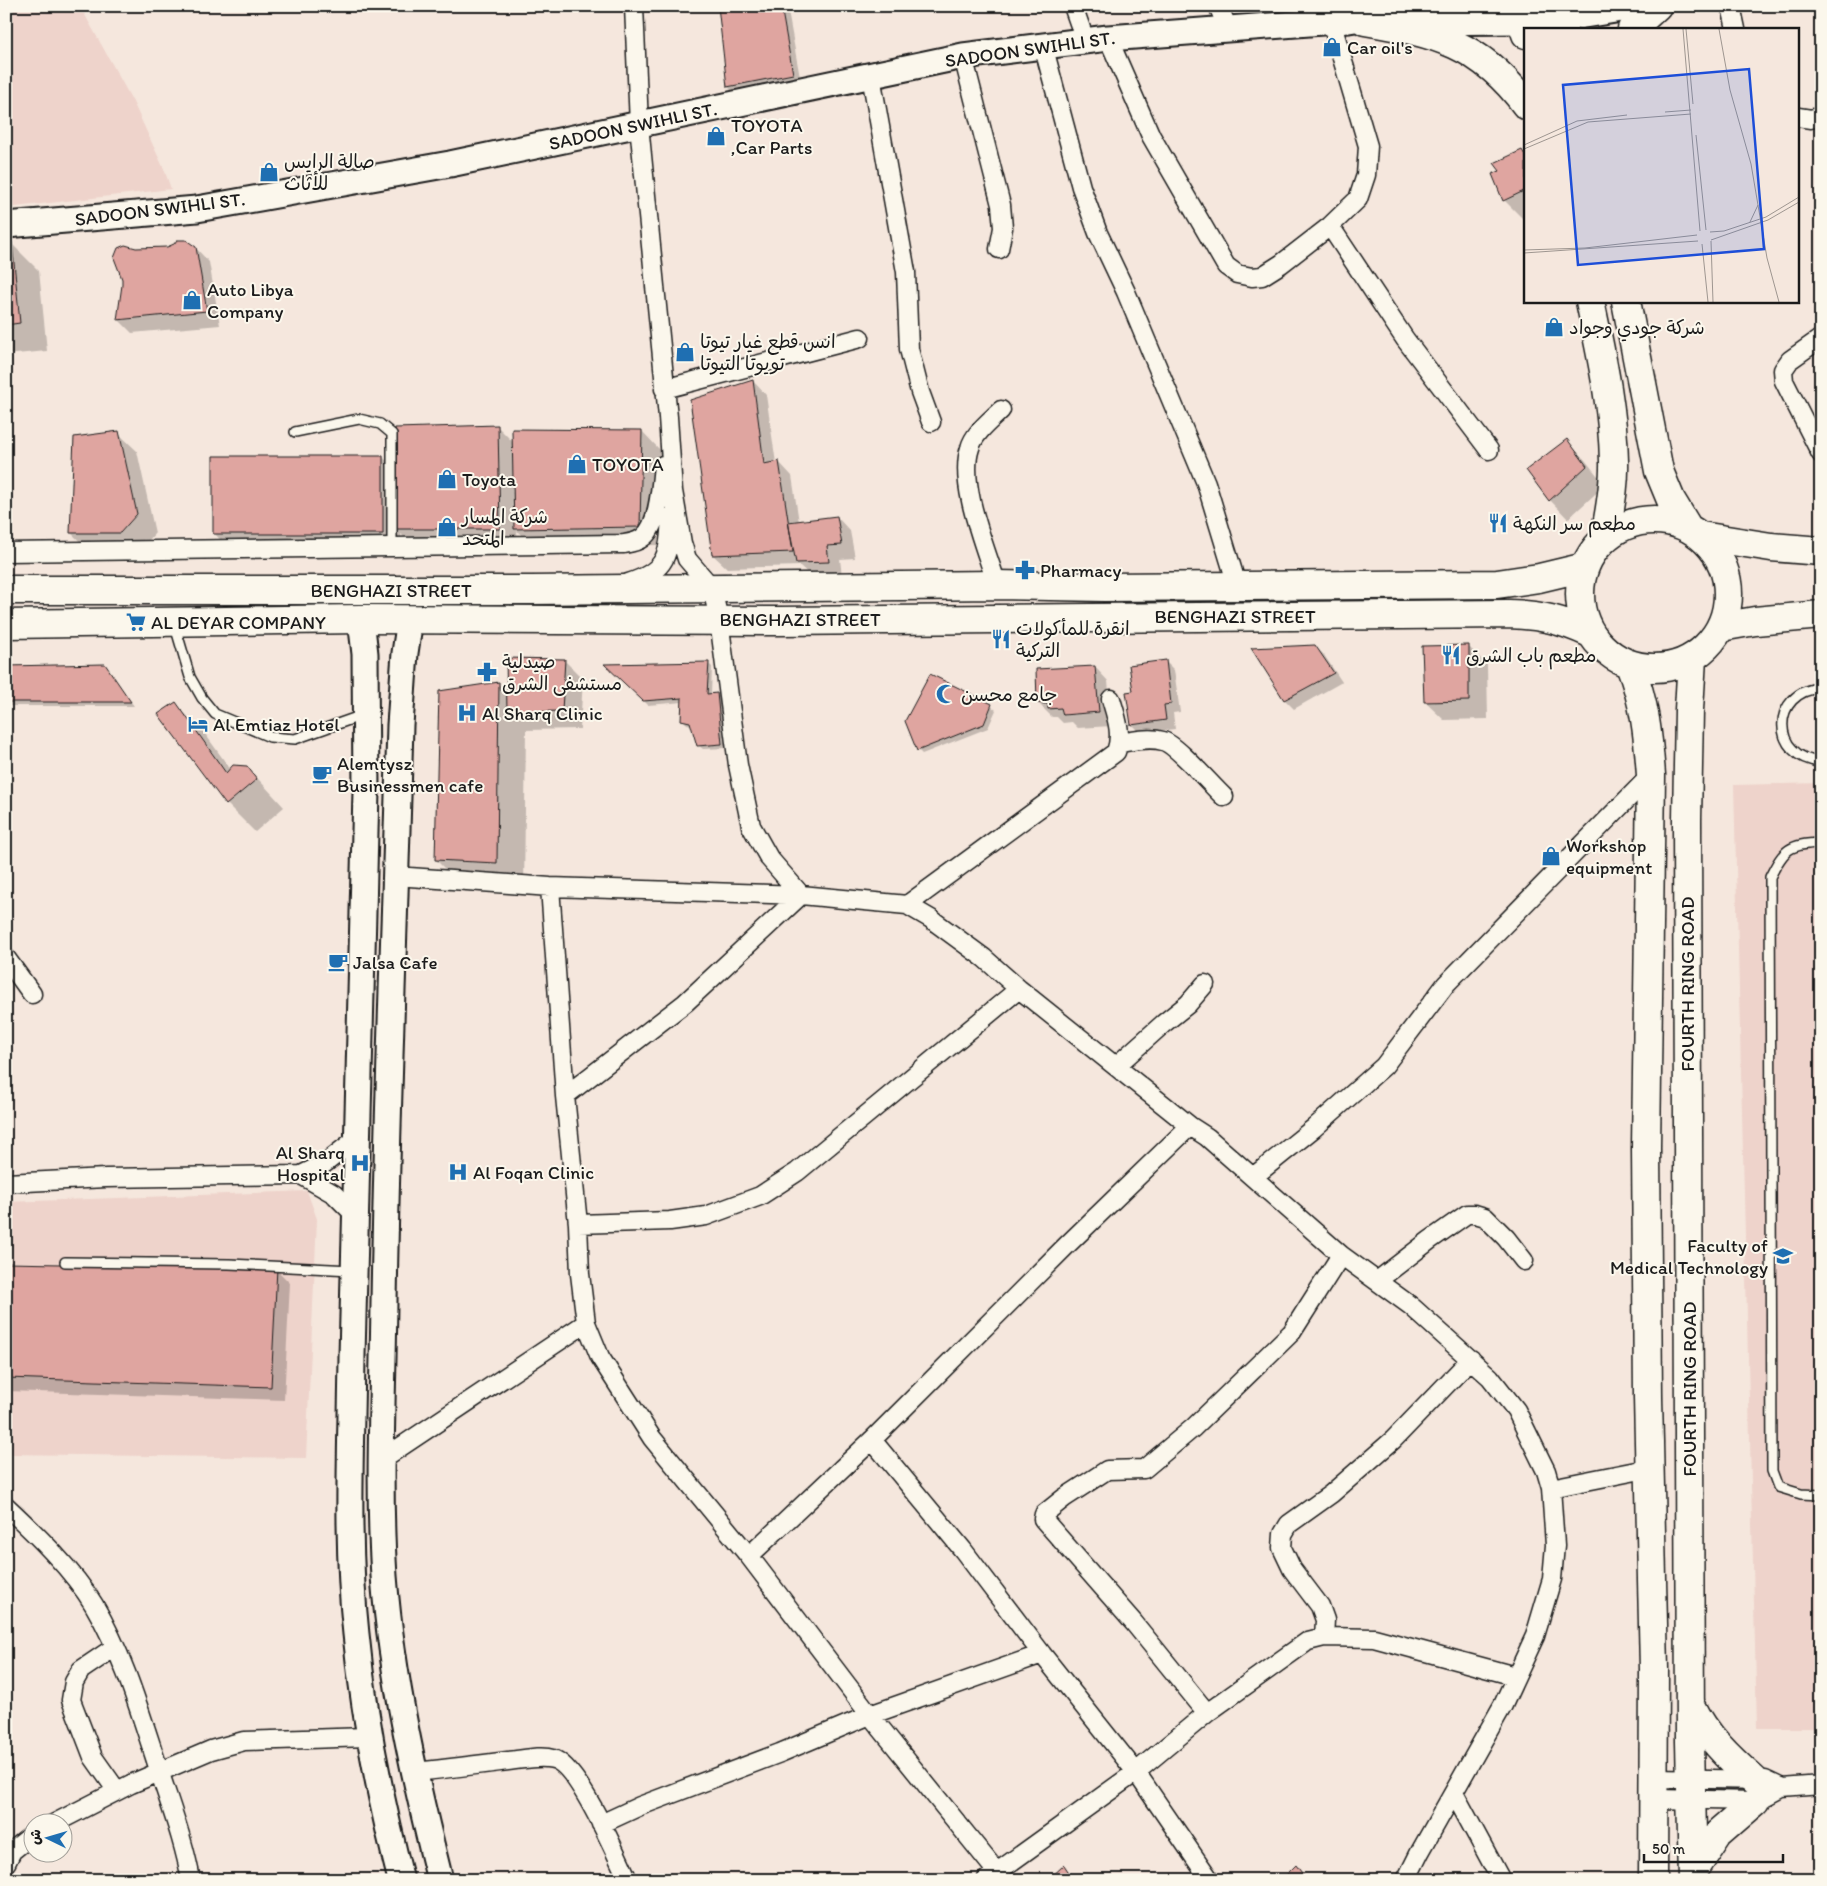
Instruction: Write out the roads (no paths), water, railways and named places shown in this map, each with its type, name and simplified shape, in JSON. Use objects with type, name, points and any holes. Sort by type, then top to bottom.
[{"type":"main road","name":"SADOON SWIHLI ST.","points":[[6,226],[197,209],[450,164],[963,56],[1097,39],[1367,16],[1438,6]]},
{"type":"main road","points":[[1367,16],[1462,23],[1560,18],[1640,6]]},
{"type":"main road","points":[[1633,28],[1657,6]]},
{"type":"main road","points":[[1367,16],[1441,38],[1478,56],[1510,84],[1524,102]]},
{"type":"main road","points":[[1590,302],[1609,394],[1614,462],[1613,491],[1605,538]]},
{"type":"main road","points":[[1626,302],[1659,470],[1671,500],[1694,532],[1711,546],[1719,558],[1726,574],[1729,592],[1727,610],[1721,627],[1704,650],[1692,658],[1668,668],[1643,668],[1630,665],[1608,653],[1590,633],[1584,621],[1580,594],[1581,580],[1585,567],[1590,556],[1605,538],[1620,528],[1637,521],[1654,519],[1672,522],[1694,532],[1771,548],[1821,552]]},
{"type":"main road","name":"BENGHAZI STREET","points":[[6,590],[1497,584],[1539,578],[1585,567]]},
{"type":"main road","name":"BENGHAZI STREET","points":[[6,624],[361,619],[719,620],[1510,614],[1529,615],[1565,622],[1590,633]]},
{"type":"main road","points":[[1721,627],[1755,621],[1821,615]]},
{"type":"main road","points":[[361,619],[365,654],[366,791],[350,1446],[351,1547],[355,1632],[368,1736],[401,1880]]},
{"type":"main road","points":[[410,619],[402,696],[395,876],[386,1172],[381,1460],[386,1595],[394,1663],[413,1772],[440,1880]]},
{"type":"main road","name":"FOURTH RING ROAD","points":[[1692,658],[1687,820],[1690,1704],[1693,1876]]},
{"type":"main road","name":"FOURTH RING ROAD","points":[[1630,665],[1646,714],[1651,775],[1646,1148],[1655,1789],[1654,1880]]},
{"type":"main road","points":[[366,706],[402,696]]},
{"type":"main road","points":[[1690,1704],[1699,1722],[1755,1790],[1719,1833],[1693,1876]]},
{"type":"main road","points":[[389,1832],[425,1819]]},
{"type":"street","points":[[634,6],[639,125],[668,417],[673,491],[682,543],[687,560],[712,588],[719,620],[738,765],[751,826],[769,858],[801,895]]},
{"type":"street","points":[[1073,6],[1097,39],[1226,266],[1237,274],[1252,277],[1262,276],[1281,264],[1330,226],[1358,198],[1366,175],[1368,146],[1367,16]]},
{"type":"street","points":[[1218,6],[1228,28]]},
{"type":"street","points":[[1731,6],[1736,28]]},
{"type":"street","points":[[1043,45],[1081,187],[1098,233],[1126,292],[1206,483],[1237,585]]},
{"type":"street","points":[[963,56],[1000,205],[1003,228],[999,249]]},
{"type":"street","points":[[871,76],[906,272],[909,349],[920,392],[931,422]]},
{"type":"street","points":[[1800,117],[1821,116]]},
{"type":"street","points":[[1330,226],[1405,339],[1489,450]]},
{"type":"street","points":[[664,389],[860,338]]},
{"type":"street","points":[[1821,338],[1790,360],[1782,370],[1784,381],[1821,454]]},
{"type":"street","points":[[997,585],[973,508],[968,486],[967,461],[970,447],[978,434],[1001,410]]},
{"type":"street","points":[[6,552],[624,544],[635,542],[649,532],[655,514],[661,487],[668,417]]},
{"type":"street","points":[[610,589],[642,579],[654,572],[665,559],[670,538],[673,491]]},
{"type":"street","points":[[907,905],[1116,752],[1120,743],[1119,731],[1111,699]]},
{"type":"street","points":[[1120,743],[1149,739],[1164,741],[1176,749],[1224,797]]},
{"type":"street","points":[[1253,1177],[1314,1128],[1384,1066],[1446,984],[1651,775]]},
{"type":"street","points":[[395,876],[550,887],[801,895],[907,905],[931,919],[984,958],[1019,989],[1206,1137],[1341,1255],[1411,1306],[1472,1359],[1490,1377],[1516,1410],[1546,1471],[1551,1488],[1555,1545],[1552,1578],[1535,1636],[1503,1705],[1406,1880]]},
{"type":"street","points":[[550,887],[565,1096],[578,1224],[580,1274],[586,1323],[600,1357],[652,1438],[749,1556],[991,1876],[1136,1772],[1207,1713],[1308,1641],[1324,1637],[1374,1638],[1515,1676]]},
{"type":"street","points":[[565,1096],[685,1003],[801,895]]},
{"type":"street","points":[[6,958],[32,994]]},
{"type":"street","points":[[1116,1066],[1188,1004],[1205,984]]},
{"type":"street","points":[[578,1224],[670,1221],[706,1216],[760,1196],[797,1172],[1019,989]]},
{"type":"street","points":[[749,1556],[872,1440],[1067,1245],[1190,1126]]},
{"type":"street","points":[[6,1183],[106,1178],[300,1175],[324,1164],[357,1138]]},
{"type":"street","points":[[300,1175],[334,1194],[355,1215]]},
{"type":"street","points":[[1377,1281],[1467,1214],[1485,1217],[1506,1238],[1524,1261]]},
{"type":"street","points":[[1207,1713],[1134,1624],[1043,1519],[1044,1514],[1064,1498],[1107,1470],[1144,1468],[1193,1428],[1292,1332],[1341,1255]]},
{"type":"street","points":[[381,1460],[586,1323]]},
{"type":"street","points":[[1324,1637],[1325,1620],[1320,1606],[1292,1569],[1282,1548],[1283,1534],[1289,1524],[1332,1494],[1380,1452],[1472,1359]]},
{"type":"street","points":[[872,1440],[963,1550],[1042,1654],[1136,1772],[1210,1880]]},
{"type":"street","points":[[1551,1488],[1636,1471],[1650,1470]]},
{"type":"street","points":[[6,1506],[34,1532],[78,1584],[94,1605],[115,1647],[128,1674],[178,1823],[192,1880]]},
{"type":"street","points":[[115,1647],[81,1670],[74,1682],[71,1700],[94,1757],[117,1791]]},
{"type":"street","points":[[600,1824],[640,1806],[771,1756],[870,1715],[1042,1654]]},
{"type":"street","points":[[72,1814],[117,1791],[211,1750],[244,1741],[368,1736]]},
{"type":"street","points":[[413,1772],[526,1759],[554,1759],[566,1767],[575,1777],[628,1880]]},
{"type":"street","points":[[1655,1789],[1755,1790],[1767,1796],[1782,1788],[1821,1785]]},
{"type":"street","points":[[1454,1793],[1501,1880]]},
{"type":"street","points":[[6,1863],[12,1851],[22,1843]]},
{"type":"lane","points":[[295,432],[359,419],[380,424],[392,434],[392,547]]},
{"type":"lane","points":[[174,623],[190,677],[202,698],[215,714],[270,737],[295,739],[310,735],[366,706]]},
{"type":"lane","points":[[1821,688],[1812,689],[1795,697],[1784,713],[1782,722],[1783,733],[1793,751],[1811,761],[1821,762]]},
{"type":"lane","points":[[1821,843],[1801,843],[1789,848],[1778,860],[1770,877],[1772,1471],[1778,1487],[1801,1494],[1821,1495]]},
{"type":"lane","points":[[65,1262],[229,1264],[355,1270]]},
{"type":"place","name":"Car oil's","points":[[1332,47]]},
{"type":"place","name":"TOYOTA ,Car Parts","points":[[716,136]]},
{"type":"place","name":"صالة الرايس للأثاث","points":[[269,172]]},
{"type":"place","name":"Auto Libya Company","points":[[192,300]]},
{"type":"place","name":"شركة جودي وجواد","points":[[1554,327]]},
{"type":"place","name":"انس قطع غيار تيوتا تويوتا التيوتا","points":[[685,352]]},
{"type":"place","name":"TOYOTA","points":[[577,464]]},
{"type":"place","name":"Toyota","points":[[447,479]]},
{"type":"place","name":"مطعم سر النكهة","points":[[1498,523]]},
{"type":"place","name":"شركة المسار المتحد","points":[[447,527]]},
{"type":"place","name":"Pharmacy","points":[[1025,570]]},
{"type":"place","name":"AL DEYAR COMPANY","points":[[136,622]]},
{"type":"place","name":"انقرة للمأكولات التركية","points":[[1001,639]]},
{"type":"place","name":"مطعم باب الشرق","points":[[1451,655]]},
{"type":"place","name":"صيدلية مستشفى الشرق","points":[[487,672]]},
{"type":"place","name":"جامع محسن","points":[[946,694]]},
{"type":"place","name":"Al Sharq Clinic","points":[[467,713]]},
{"type":"place","name":"Al Emtiaz Hotel","points":[[198,724]]},
{"type":"place","name":"Alemtysz Businessmen cafe","points":[[322,774]]},
{"type":"place","name":"Workshop equipment","points":[[1551,856]]},
{"type":"place","name":"Jalsa Cafe","points":[[338,962]]},
{"type":"place","name":"Al Sharq Hospital","points":[[360,1163]]},
{"type":"place","name":"Al Foqan Clinic","points":[[458,1172]]},
{"type":"place","name":"Faculty of Medical Technology","points":[[1783,1256]]}]
